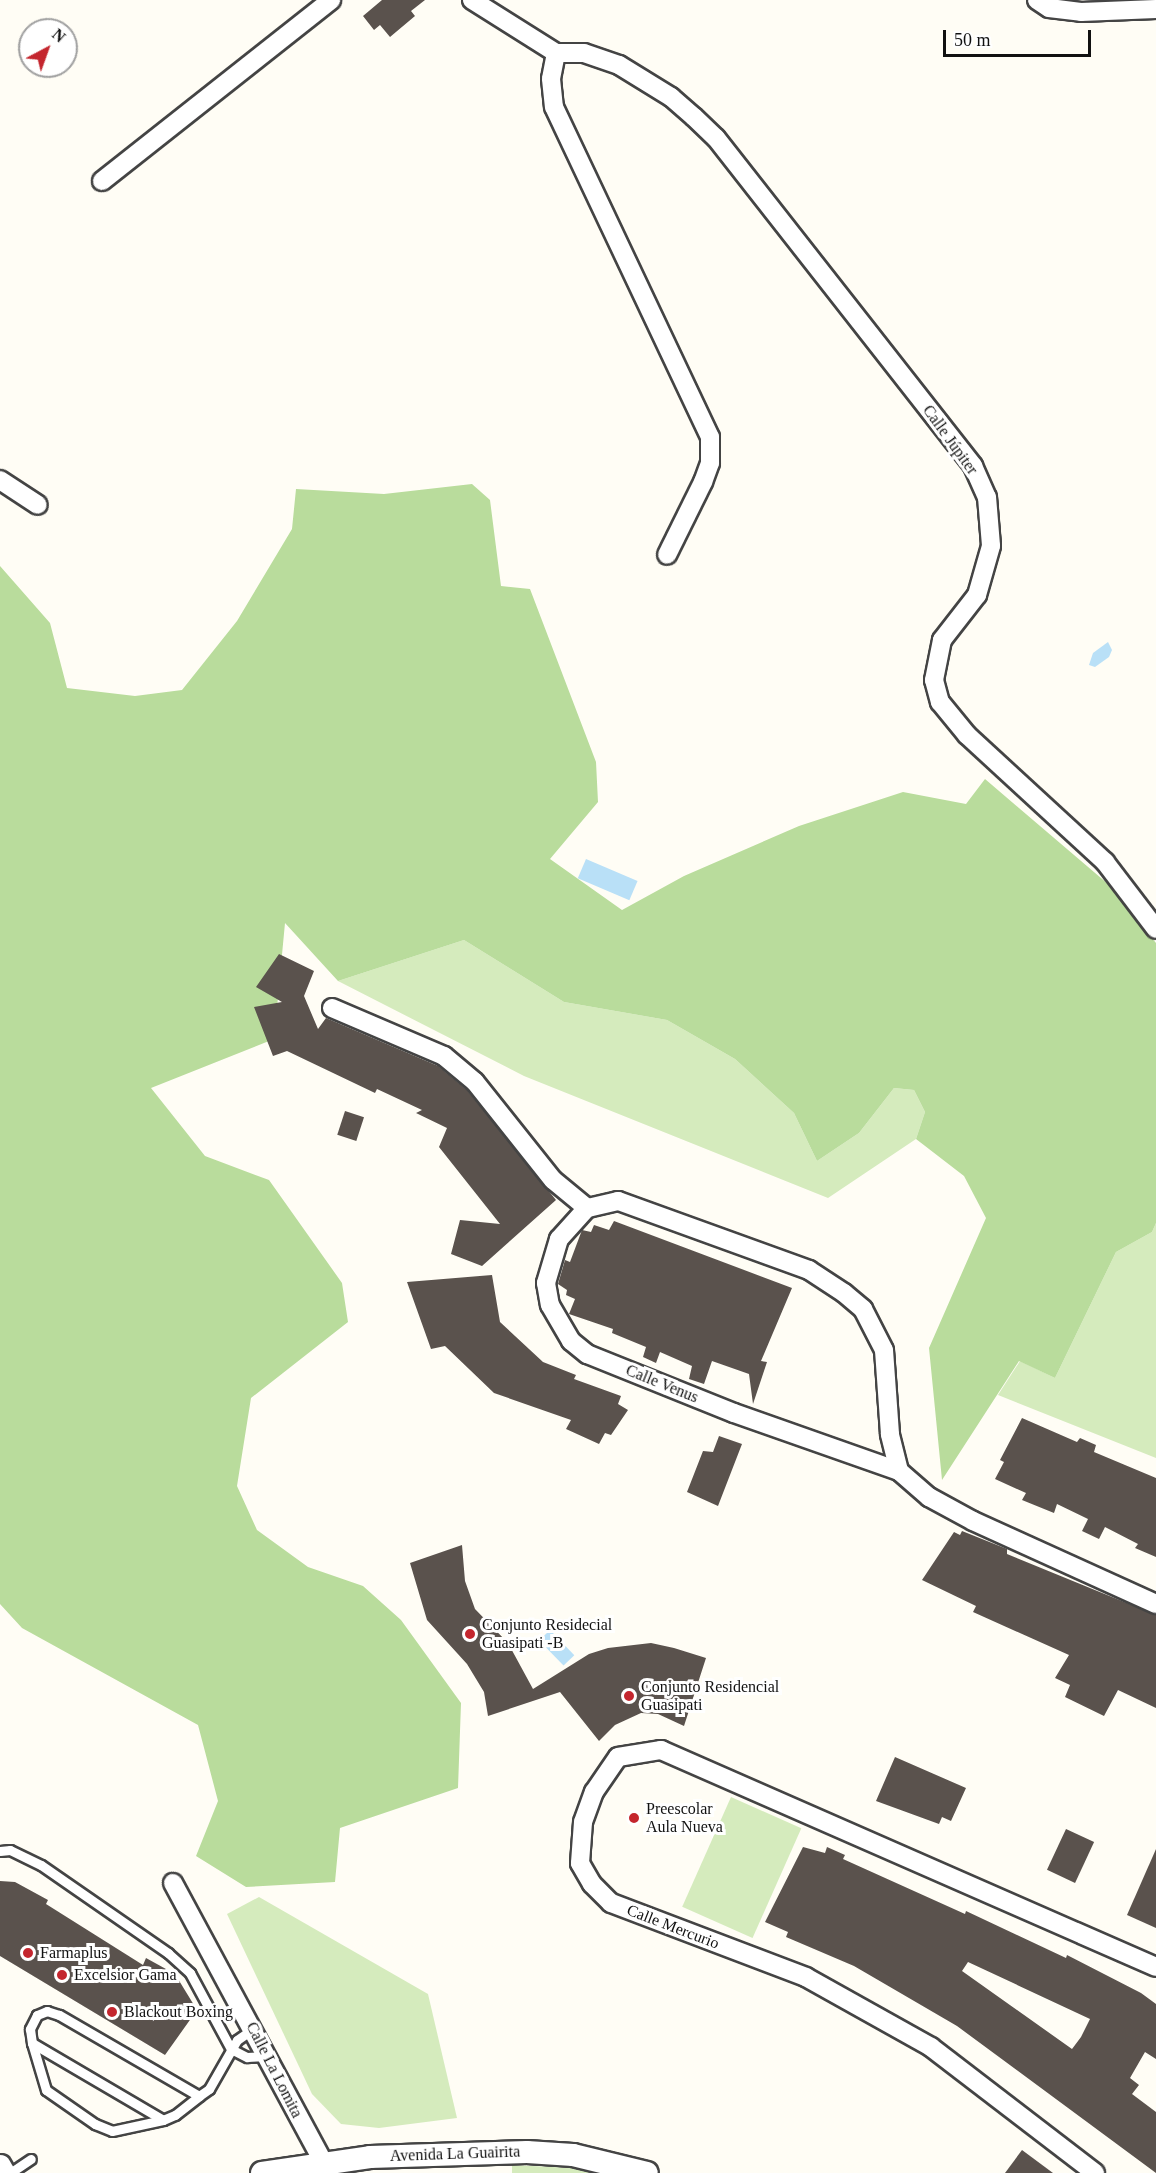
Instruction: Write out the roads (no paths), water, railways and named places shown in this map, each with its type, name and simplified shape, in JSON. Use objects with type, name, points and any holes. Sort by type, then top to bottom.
[{"type":"street","points":[[102,181],[331,0]]},
{"type":"street","points":[[471,0],[556,52],[551,79],[554,106],[710,437],[710,463],[667,555]]},
{"type":"street","points":[[1037,0],[1059,5],[1156,9]]},
{"type":"street","name":"Calle Júpiter","points":[[556,52],[584,53],[619,65],[671,97],[716,138],[973,466],[987,497],[991,546],[977,595],[942,640],[934,680],[940,702],[967,735],[1105,862],[1156,930]]},
{"type":"street","points":[[0,480],[38,506]]},
{"type":"street","points":[[332,1008],[444,1056],[475,1082],[553,1180],[586,1208],[618,1201],[809,1270],[844,1293],[863,1309],[884,1350],[890,1434],[899,1471]]},
{"type":"street","name":"Calle Venus","points":[[586,1208],[559,1239],[546,1283],[558,1323],[571,1341],[587,1354],[690,1396],[899,1471],[929,1497],[973,1521],[1156,1604]]},
{"type":"street","name":"Calle Mercurio","points":[[1095,2173],[931,2047],[806,1977],[611,1904],[592,1884],[580,1863],[583,1822],[594,1792],[618,1757],[661,1750],[1156,1967]]},
{"type":"street","name":"Calle La Lomita","points":[[173,1883],[323,2162]]},
{"type":"street","name":"Avenida La Guairita","points":[[262,2173],[323,2162],[452,2152],[527,2152],[592,2158],[647,2173]]},
{"type":"street","points":[[0,2166],[4,2173]]},
{"type":"lane","points":[[0,1851],[10,1851],[41,1865],[168,1953],[190,1973],[231,2049],[247,2057],[266,2056]]},
{"type":"lane","points":[[200,2096],[47,2011],[37,2015],[30,2029],[46,2090],[95,2124],[112,2132],[162,2120],[200,2096],[218,2077],[231,2049],[253,2029]]},
{"type":"lane","points":[[32,2043],[162,2120]]},
{"type":"lane","points":[[10,2173],[31,2159]]},
{"type":"water","points":[[1108,642],[1112,650],[1109,657],[1095,667],[1089,665],[1093,653]]},
{"type":"water","points":[[586,859],[638,881],[629,900],[578,878]]},
{"type":"water","points":[[550,1630],[574,1655],[564,1666],[539,1640]]},
{"type":"place","name":"Conjunto Residecial Guasipati -B","points":[[470,1634]]},
{"type":"place","name":"Conjunto Residencial Guasipati","points":[[629,1696]]},
{"type":"place","name":"Preescolar Aula Nueva","points":[[634,1818]]},
{"type":"place","name":"Farmaplus","points":[[28,1953]]},
{"type":"place","name":"Excelsior Gama","points":[[62,1975]]},
{"type":"place","name":"Blackout Boxing","points":[[112,2012]]}]
